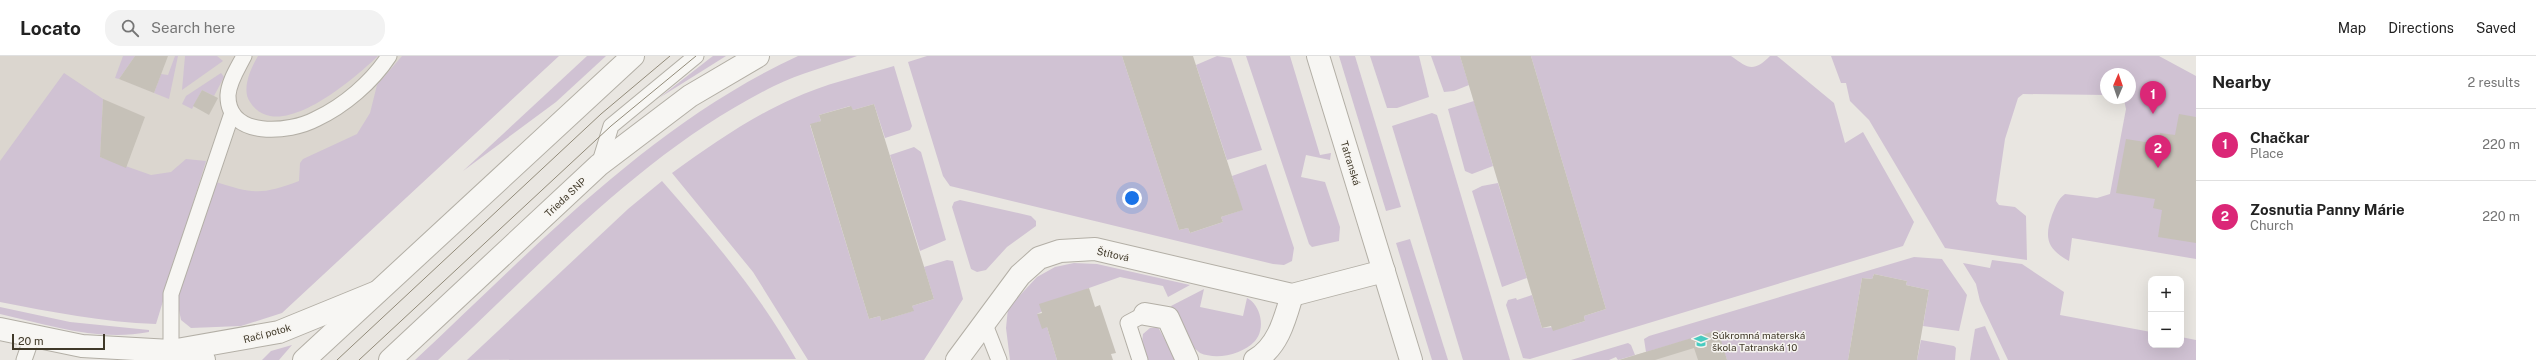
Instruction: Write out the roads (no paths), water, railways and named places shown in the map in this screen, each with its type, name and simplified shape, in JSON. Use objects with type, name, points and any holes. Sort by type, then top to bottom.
[{"type":"street","points":[[304,360],[382,290],[633,56]]},
{"type":"street","name":"Trieda SNP","points":[[390,360],[599,165],[690,96],[758,56]]},
{"type":"street","name":"Tatranská","points":[[1318,56],[1411,360]]},
{"type":"street","name":"Štítová","points":[[957,360],[984,322],[1029,265],[1048,254],[1073,249],[1095,249],[1292,295]]},
{"type":"street","points":[[1255,360],[1274,342],[1285,320],[1292,295],[1384,271]]},
{"type":"street","name":"Račí potok","points":[[171,352],[279,332],[382,290]]},
{"type":"street","points":[[1145,314],[1168,318],[1188,360]]},
{"type":"street","name":"Račí potok","points":[[0,329],[32,337],[82,346],[171,352],[204,360]]},
{"type":"lane","points":[[244,56],[232,80],[228,94],[232,113],[238,121],[259,128],[287,128],[316,120],[356,91],[389,56]]},
{"type":"lane","points":[[599,165],[611,126],[696,56]]},
{"type":"lane","points":[[171,352],[171,294],[232,113]]},
{"type":"lane","points":[[1140,360],[1128,323],[1145,314]]},
{"type":"lane","points":[[984,322],[999,360]]},
{"type":"lane","points":[[24,360],[32,337]]},
{"type":"tram line","points":[[337,360],[601,114],[670,56]]},
{"type":"tram line","points":[[359,360],[611,126],[696,56]]},
{"type":"place","name":"Chačkar","points":[[2153,114]]},
{"type":"place","name":"Zosnutia Panny Márie","points":[[2158,168]]},
{"type":"place","name":"Súkromná materská škola Tatranská 10","points":[[1701,341]]}]
